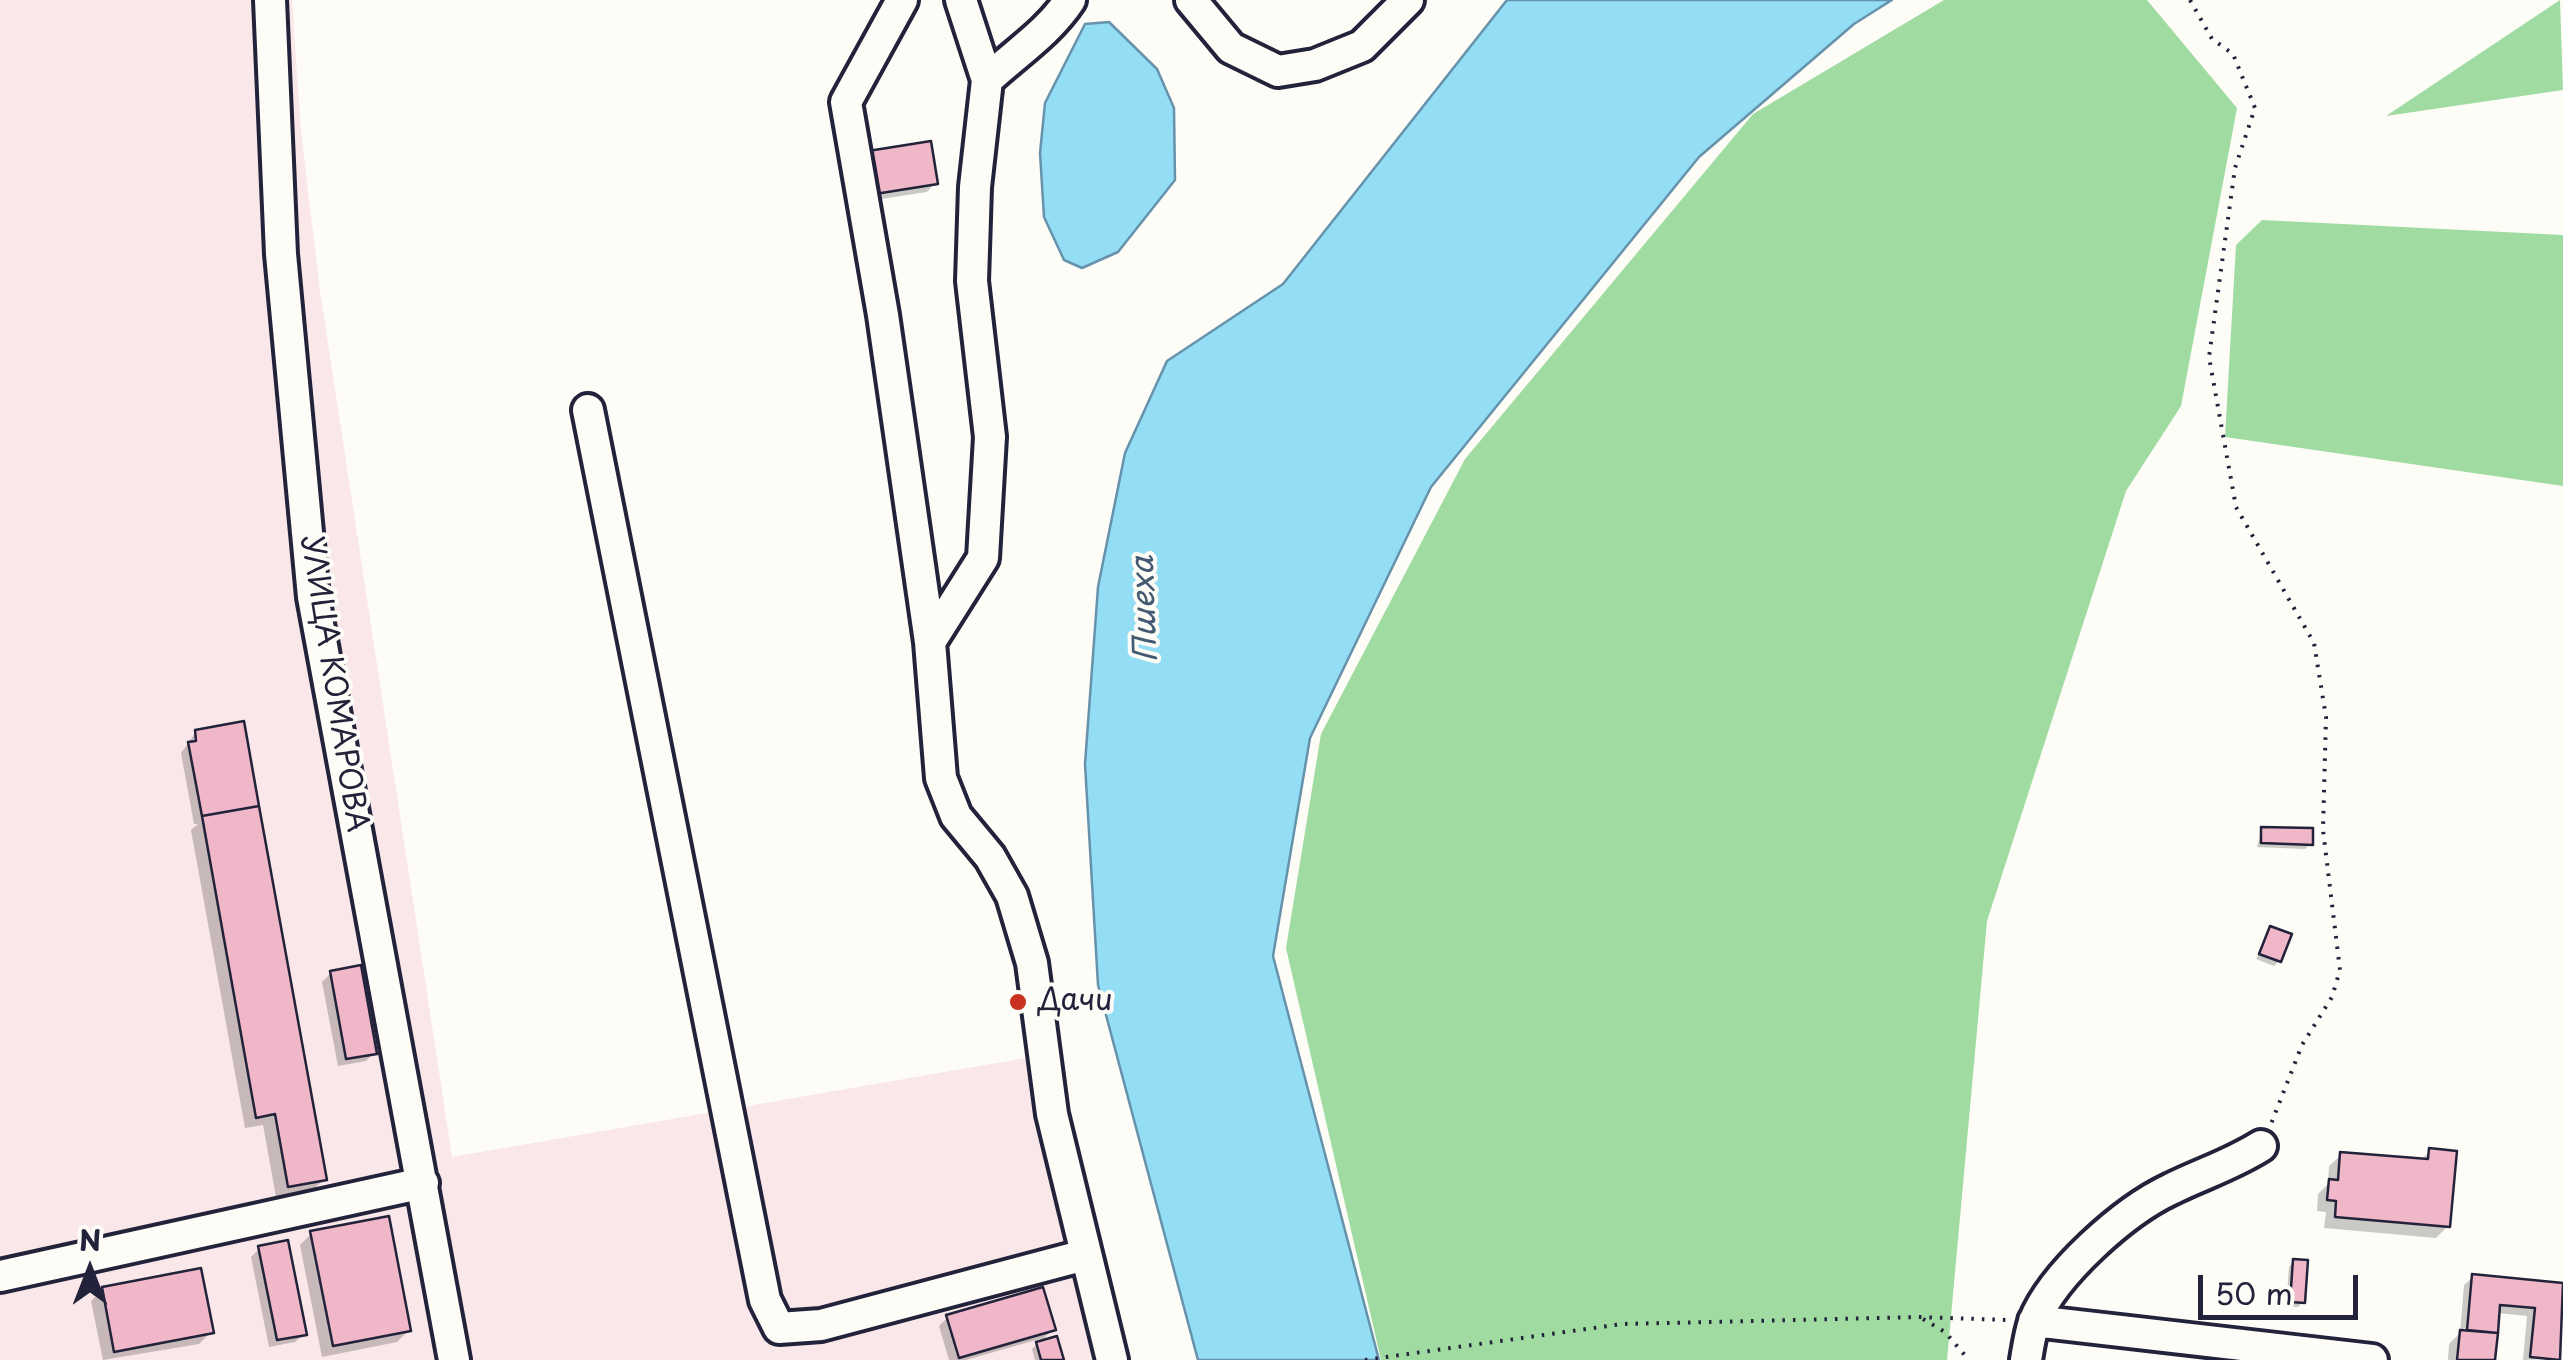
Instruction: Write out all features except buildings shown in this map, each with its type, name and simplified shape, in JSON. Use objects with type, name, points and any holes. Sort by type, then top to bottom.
[{"type":"lane","name":"УЛИЦА КОМАРОВА","points":[[270,0],[280,254],[313,597],[454,1360]]},
{"type":"lane","points":[[902,0],[846,102],[883,314],[930,642],[940,778],[956,816],[990,857],[1012,896],[1032,963],[1052,1114],[1112,1360]]},
{"type":"lane","points":[[930,642],[968,588],[983,558],[990,437],[972,281],[975,187],[988,80],[961,0]]},
{"type":"lane","points":[[988,80],[1048,29],[1070,0]]},
{"type":"lane","points":[[1192,0],[1231,48],[1278,71],[1315,65],[1362,46],[1408,0]]},
{"type":"lane","points":[[588,410],[766,1300],[779,1328],[821,1325],[1086,1255]]},
{"type":"lane","points":[[2026,1360],[2034,1322],[2060,1278],[2114,1227],[2169,1189],[2223,1170],[2262,1146]]},
{"type":"lane","points":[[0,1276],[424,1183]]},
{"type":"lane","points":[[2034,1322],[2372,1360]]},
{"type":"path","points":[[2190,0],[2212,38],[2233,54],[2256,108],[2236,168],[2209,357],[2236,508],[2314,643],[2326,717],[2323,830],[2340,970],[2332,997],[2302,1045],[2262,1146]]},
{"type":"path","points":[[1365,1360],[1622,1324],[1918,1316],[2034,1322]]},
{"type":"path","points":[[1918,1316],[1945,1332],[1969,1360]]},
{"type":"shaded area","points":[[0,0],[292,0],[301,132],[320,291],[452,1157],[1026,1058],[1092,1360],[0,1360]]},
{"type":"green space","points":[[1944,0],[2147,0],[2237,108],[2181,406],[2126,491],[1987,921],[1947,1360],[1381,1360],[1286,948],[1321,734],[1465,459],[1753,114]]},
{"type":"green space","points":[[2560,0],[2563,90],[2386,116]]},
{"type":"green space","points":[[2262,220],[2563,235],[2563,486],[2225,437],[2236,245]]},
{"type":"water","name":"Пшеха","points":[[1507,0],[1892,0],[1854,24],[1699,157],[1431,487],[1310,738],[1273,956],[1379,1360],[1198,1360],[1098,985],[1085,764],[1098,587],[1125,453],[1167,361],[1283,284]]},
{"type":"water","points":[[1109,22],[1157,69],[1174,108],[1175,180],[1118,252],[1082,268],[1064,260],[1044,217],[1040,153],[1045,103],[1085,24]]},
{"type":"place","name":"Дачи","points":[[1018,1002]]}]
